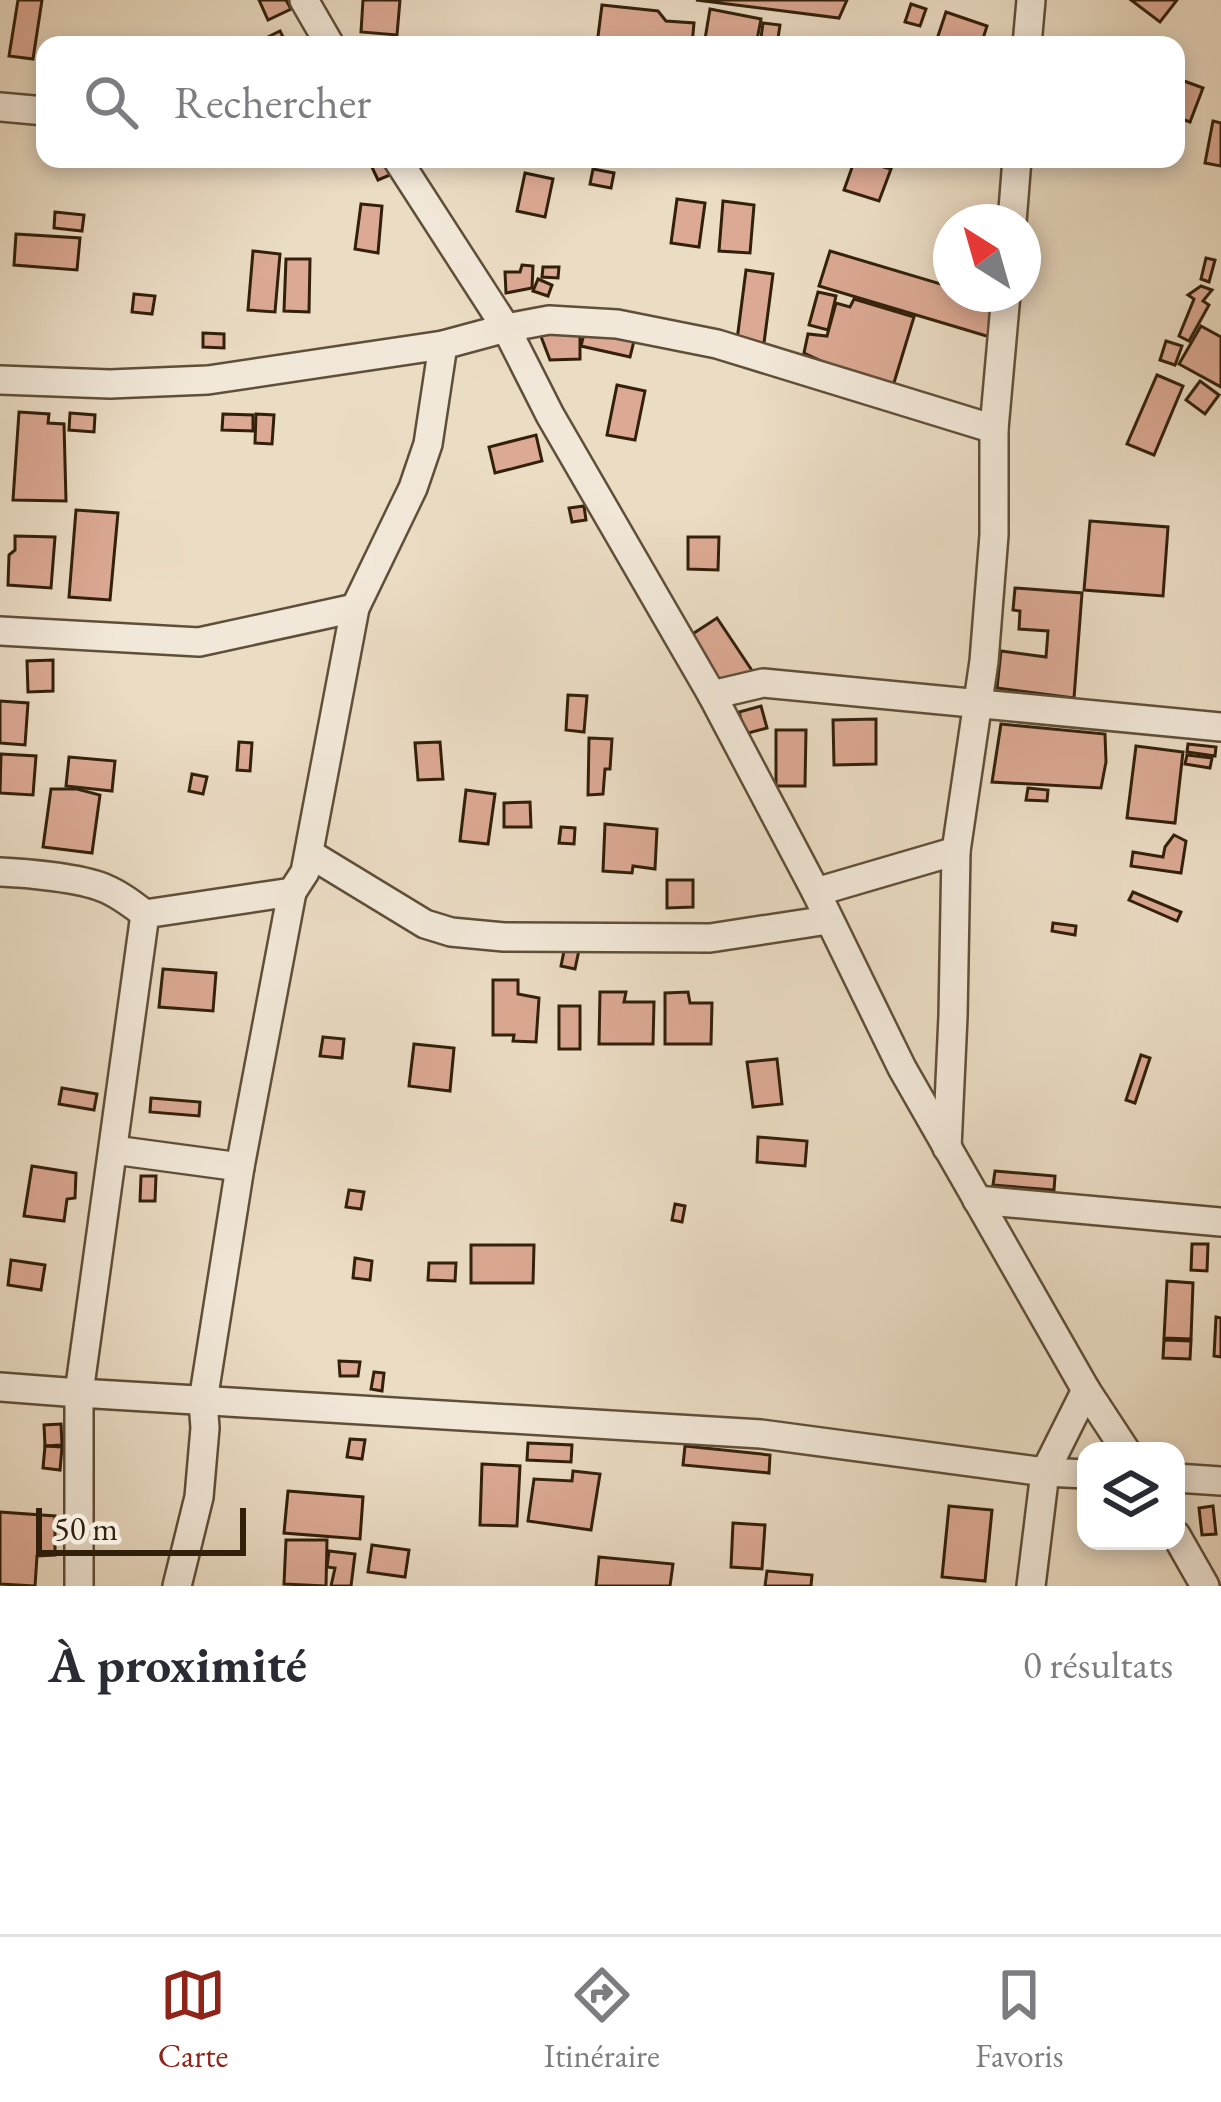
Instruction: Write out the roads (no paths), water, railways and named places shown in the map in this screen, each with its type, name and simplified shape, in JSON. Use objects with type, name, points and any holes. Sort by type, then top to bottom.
[{"type":"street","points":[[304,0],[325,36]]},
{"type":"street","points":[[1028,36],[1031,0]]},
{"type":"street","points":[[0,107],[36,110]]},
{"type":"street","points":[[403,168],[506,328],[550,415],[712,694],[902,1068],[1120,1442]]},
{"type":"street","points":[[1013,204],[1016,168]]},
{"type":"street","points":[[947,1148],[956,851],[979,704],[994,535],[994,429],[1004,312]]},
{"type":"street","points":[[0,380],[110,384],[208,380],[443,345],[549,320],[617,324],[717,344],[994,429]]},
{"type":"street","points":[[177,1586],[199,1497],[203,1401],[240,1166],[292,892],[310,854],[355,608],[413,488],[428,444],[443,345]]},
{"type":"street","points":[[0,631],[199,642],[355,608]]},
{"type":"street","points":[[712,694],[763,683],[1221,727]]},
{"type":"street","points":[[816,892],[956,851]]},
{"type":"street","points":[[310,854],[425,924],[451,932],[503,937],[710,938],[829,920]]},
{"type":"street","points":[[0,872],[100,886],[145,914],[292,892]]},
{"type":"street","points":[[79,1586],[80,1393],[145,914]]},
{"type":"street","points":[[114,1150],[240,1166]]},
{"type":"street","points":[[977,1199],[1221,1222]]},
{"type":"street","points":[[0,1387],[761,1434],[1077,1474]]},
{"type":"street","points":[[1030,1586],[1045,1472],[1086,1390]]},
{"type":"street","points":[[1185,1479],[1221,1481]]},
{"type":"street","points":[[1185,1550],[1205,1586]]}]
